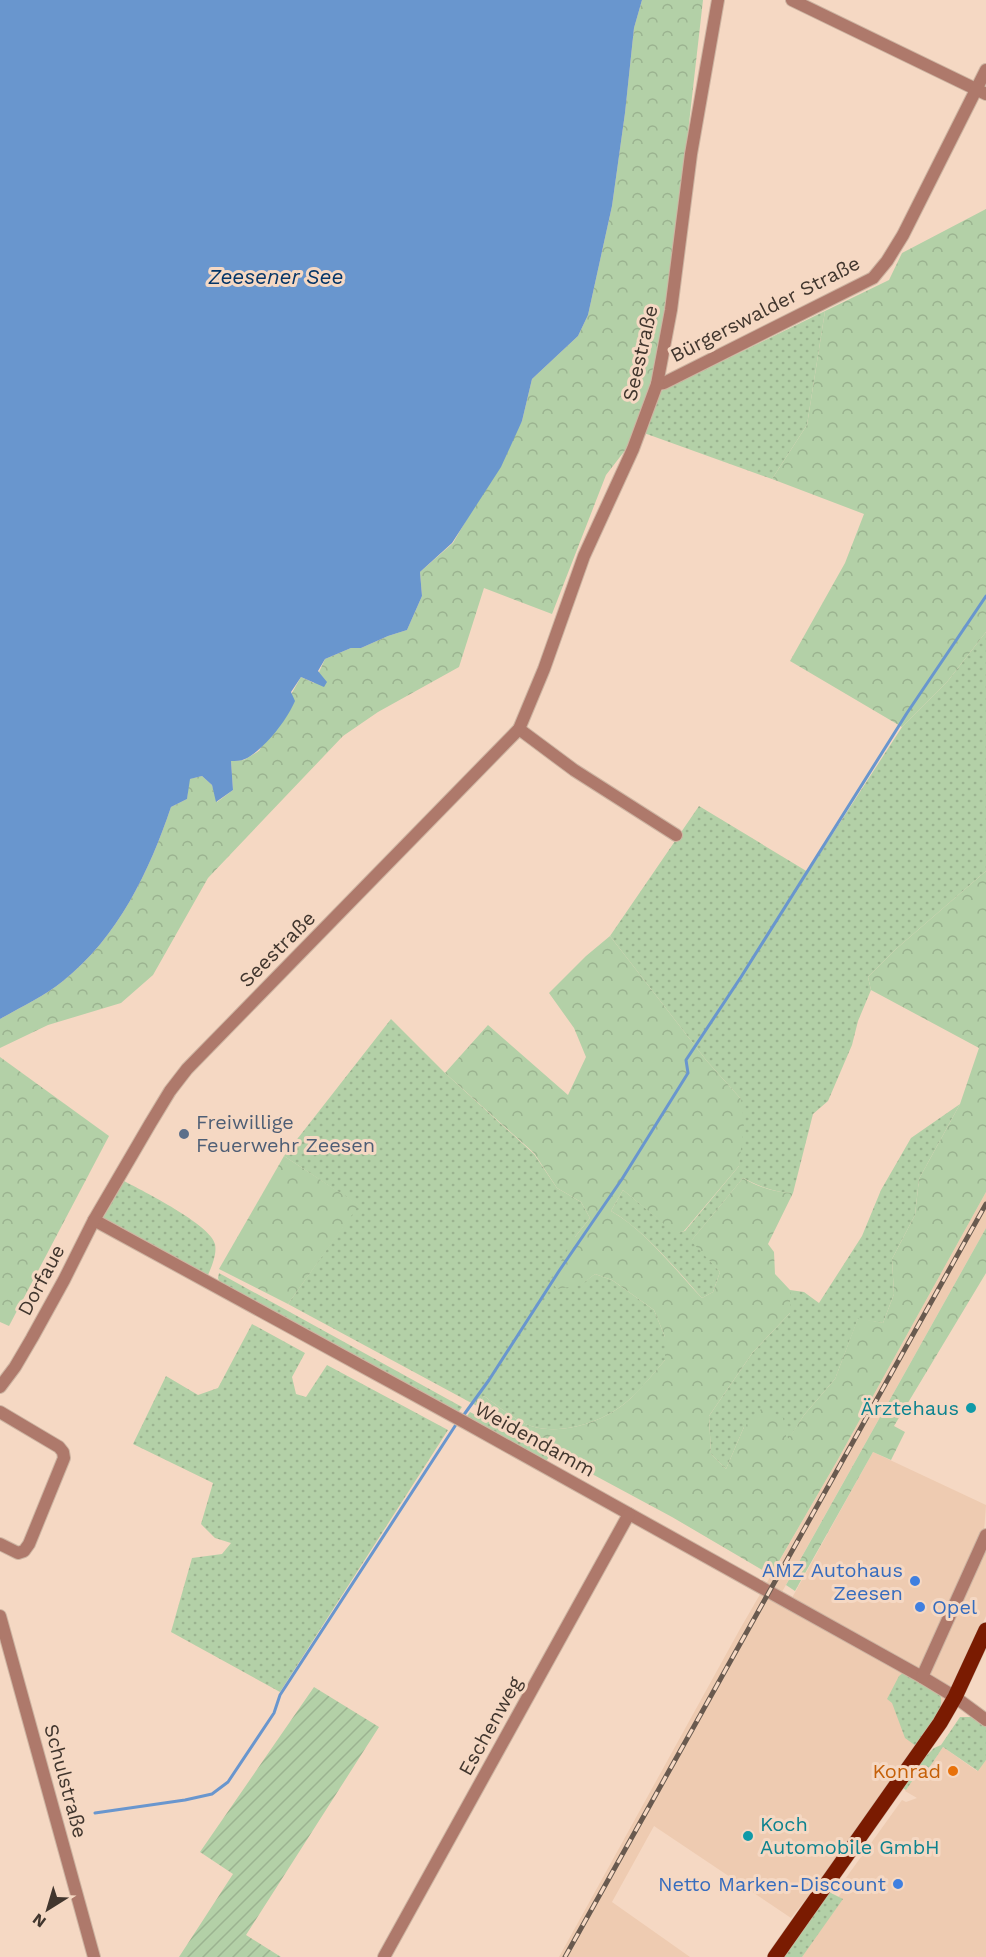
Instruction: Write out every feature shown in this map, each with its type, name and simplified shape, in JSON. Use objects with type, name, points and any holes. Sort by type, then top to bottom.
[{"type":"main road","points":[[775,1957],[923,1748],[955,1697],[986,1630]]},
{"type":"street","name":"Seestraße","points":[[94,1220],[170,1090],[187,1068],[519,729],[544,669],[584,556],[633,448],[657,384],[671,310],[691,154],[718,0]]},
{"type":"street","points":[[792,0],[981,91]]},
{"type":"street","name":"Bürgerswalder Straße","points":[[657,384],[664,383],[873,278],[903,235],[981,91],[986,70]]},
{"type":"street","points":[[519,729],[574,770],[676,835]]},
{"type":"street","name":"Dorfaue","points":[[0,1387],[15,1367],[49,1307],[94,1220]]},
{"type":"street","name":"Weidendamm","points":[[94,1220],[922,1677],[955,1697],[986,1720]]},
{"type":"street","points":[[0,1412],[59,1447],[64,1458],[29,1544],[24,1551],[18,1553],[0,1544]]},
{"type":"street","name":"Eschenweg","points":[[384,1957],[629,1514]]},
{"type":"street","points":[[922,1677],[986,1535]]},
{"type":"street","name":"Schulstraße","points":[[0,1616],[94,1957]]},
{"type":"shaded area","points":[[986,1192],[986,1228],[778,1599],[788,1605],[873,1452],[986,1505],[984,1532],[986,1533],[986,1616],[962,1669],[936,1717],[825,1875],[791,1918],[654,1826],[612,1902],[690,1957],[559,1957],[740,1629],[837,1461]]},
{"type":"shaded area","points":[[943,1747],[977,1771],[986,1760],[986,1957],[795,1957],[847,1885],[843,1882],[902,1800],[906,1802],[917,1798],[905,1791],[917,1774],[929,1768]]},
{"type":"green space","points":[[642,0],[703,0],[660,379],[640,431],[606,475],[552,614],[484,588],[459,667],[378,712],[343,736],[208,878],[153,975],[121,1003],[48,1025],[0,1048],[0,1019],[63,981],[83,964],[116,924],[142,879],[171,807],[187,799],[189,779],[202,776],[212,785],[217,802],[233,790],[231,761],[244,760],[259,751],[301,677],[314,683],[325,659],[407,630],[422,596],[420,572],[453,543],[522,421],[532,379],[578,336],[588,315],[612,206],[634,28]]},
{"type":"green space","points":[[986,209],[986,632],[947,682],[902,727],[790,661],[845,563],[864,514],[772,479],[807,425],[825,311],[889,280],[902,253]]},
{"type":"green space","points":[[825,311],[807,425],[772,479],[644,433],[661,391]]},
{"type":"green space","points":[[986,632],[986,871],[896,949],[868,977],[871,990],[858,1021],[852,1045],[828,1101],[813,1114],[793,1193],[780,1192],[743,1178],[692,1240],[720,1272],[713,1292],[702,1298],[647,1239],[611,1211],[623,1190],[676,1233],[685,1231],[739,1166],[741,1099],[706,1060],[610,936],[699,806],[808,872],[902,727],[947,682]]},
{"type":"green space","points":[[986,871],[986,1192],[771,1575],[672,1517],[566,1460],[553,1449],[477,1406],[484,1396],[525,1424],[544,1429],[571,1428],[598,1420],[621,1406],[665,1360],[665,1337],[654,1310],[612,1280],[595,1274],[581,1285],[557,1289],[550,1280],[575,1237],[590,1218],[581,1202],[557,1188],[534,1153],[445,1073],[488,1025],[568,1095],[586,1057],[574,1028],[549,993],[610,936],[706,1060],[741,1099],[744,1123],[739,1166],[684,1231],[676,1234],[623,1190],[611,1211],[648,1240],[702,1298],[713,1292],[720,1272],[691,1241],[743,1178],[767,1189],[793,1193],[768,1244],[774,1252],[775,1274],[790,1290],[790,1313],[753,1352],[709,1416],[711,1454],[726,1469],[744,1427],[763,1407],[783,1418],[787,1441],[804,1415],[835,1379],[858,1318],[883,1323],[894,1294],[892,1259],[915,1215],[919,1179],[960,1104],[979,1048],[871,990],[868,977],[896,949]]},
{"type":"green space","points":[[391,1019],[445,1073],[534,1154],[557,1188],[581,1202],[590,1218],[575,1237],[580,1285],[595,1274],[612,1280],[654,1310],[665,1337],[665,1360],[635,1394],[598,1420],[571,1428],[557,1429],[544,1429],[525,1424],[484,1396],[477,1406],[288,1304],[358,1205],[284,1156]]},
{"type":"green space","points":[[0,1057],[109,1136],[9,1326],[0,1322]]},
{"type":"green space","points":[[960,1104],[919,1179],[915,1215],[892,1259],[894,1294],[883,1323],[858,1319],[835,1379],[804,1415],[787,1442],[744,1427],[726,1469],[711,1454],[709,1416],[753,1352],[790,1313],[790,1290],[804,1292],[819,1303],[862,1236],[881,1190],[911,1138]]},
{"type":"green space","points":[[284,1156],[359,1205],[288,1304],[219,1269]]},
{"type":"green space","points":[[124,1181],[175,1209],[211,1236],[215,1244],[215,1252],[208,1275],[103,1218]]},
{"type":"green space","points":[[986,1228],[986,1273],[894,1426],[905,1432],[891,1460],[873,1452],[795,1591],[786,1585]]},
{"type":"green space","points":[[219,1273],[462,1407],[457,1414],[220,1283]]},
{"type":"green space","points":[[252,1324],[305,1353],[292,1377],[296,1394],[306,1397],[327,1365],[448,1430],[280,1692],[171,1632],[192,1558],[222,1554],[231,1543],[215,1538],[201,1524],[213,1483],[133,1444],[166,1376],[198,1395],[218,1388]]},
{"type":"green space","points":[[470,1412],[550,1456],[546,1461],[465,1419]]},
{"type":"green space","points":[[903,1673],[932,1687],[940,1696],[939,1710],[916,1746],[905,1738],[892,1703],[887,1699],[899,1676]]},
{"type":"green space","points":[[314,1687],[379,1727],[246,1935],[281,1957],[179,1957],[233,1874],[200,1852]]},
{"type":"green space","points":[[960,1717],[971,1717],[986,1727],[986,1760],[978,1771],[943,1747],[929,1768],[917,1774],[906,1790],[901,1787],[919,1763],[934,1748],[941,1745]]},
{"type":"green space","points":[[827,1891],[843,1899],[802,1957],[778,1957]]},
{"type":"water","name":"Zeesener See","points":[[0,0],[642,0],[634,28],[612,206],[588,315],[578,336],[532,379],[522,421],[501,467],[452,543],[420,572],[422,596],[407,630],[325,659],[318,671],[327,682],[324,687],[301,677],[291,692],[295,701],[274,734],[252,755],[243,760],[231,761],[233,790],[216,802],[212,785],[202,776],[190,779],[187,799],[171,807],[142,879],[116,924],[83,964],[63,981],[0,1019]]},
{"type":"waterway","points":[[463,1416],[622,1179],[688,1073],[686,1060],[741,977],[907,713],[986,596]]},
{"type":"waterway","points":[[95,1813],[212,1794],[228,1782],[274,1713],[280,1695],[457,1423]]},
{"type":"railway","points":[[565,1957],[986,1204]]},
{"type":"place","name":"Freiwillige Feuerwehr Zeesen","points":[[184,1134]]},
{"type":"place","name":"Ärztehaus","points":[[971,1408]]},
{"type":"place","name":"AMZ Autohaus Zeesen","points":[[915,1581]]},
{"type":"place","name":"Opel","points":[[920,1607]]},
{"type":"place","name":"Konrad","points":[[953,1771]]},
{"type":"place","name":"Koch Automobile GmbH","points":[[748,1836]]},
{"type":"place","name":"Netto Marken-Discount","points":[[898,1884]]}]
